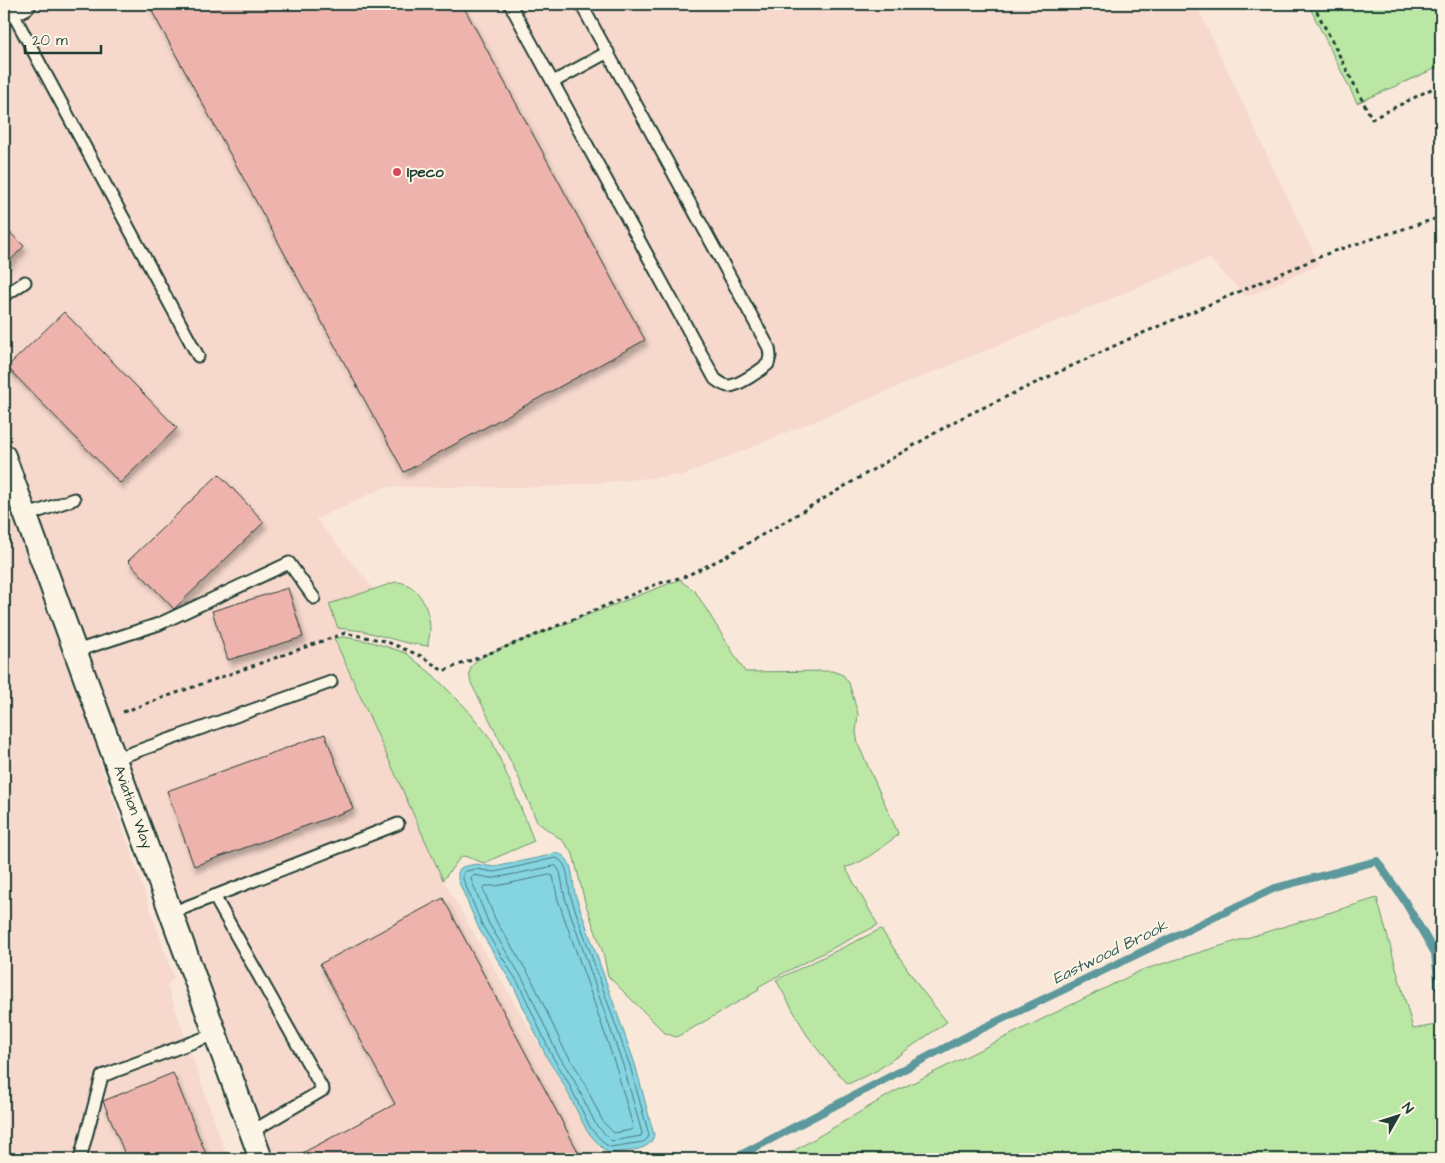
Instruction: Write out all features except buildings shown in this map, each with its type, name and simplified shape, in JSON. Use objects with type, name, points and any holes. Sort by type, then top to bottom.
[{"type":"street","name":"Aviation Way","points":[[4,456],[24,516],[76,652],[261,1159]]},
{"type":"lane","points":[[510,4],[715,379],[721,384],[729,386],[737,383],[768,364],[769,348],[581,4]]},
{"type":"lane","points":[[13,10],[198,356]]},
{"type":"lane","points":[[553,82],[608,52]]},
{"type":"lane","points":[[4,296],[25,282]]},
{"type":"lane","points":[[24,516],[74,499]]},
{"type":"lane","points":[[76,652],[159,624],[289,563],[314,598]]},
{"type":"lane","points":[[115,759],[331,682]]},
{"type":"lane","points":[[171,913],[398,824]]},
{"type":"lane","points":[[214,896],[323,1090],[251,1132]]},
{"type":"lane","points":[[80,1159],[102,1076],[215,1034]]},
{"type":"path","points":[[1313,4],[1372,119],[1441,84]]},
{"type":"path","points":[[101,720],[345,633],[386,641],[421,656],[443,671],[526,639],[657,584],[686,576],[724,558],[956,420],[1129,338],[1331,252],[1441,217]]},
{"type":"shaded area","points":[[4,4],[1196,4],[1319,265],[1246,297],[1209,258],[684,475],[548,487],[385,487],[316,519],[380,596],[334,638],[443,880],[605,1159],[261,1159],[115,759],[97,753],[174,978],[167,985],[228,1159],[4,1159]]},
{"type":"green space","points":[[1308,4],[1441,4],[1441,66],[1357,103]]},
{"type":"green space","points":[[681,579],[682,582],[695,591],[745,672],[832,671],[843,675],[849,683],[858,714],[856,732],[858,744],[898,833],[897,836],[865,859],[845,867],[878,925],[774,978],[758,987],[759,990],[676,1037],[665,1033],[608,976],[603,953],[585,902],[573,854],[563,841],[537,822],[518,776],[471,683],[470,672],[473,664],[489,653]]},
{"type":"green space","points":[[396,582],[404,583],[411,587],[421,598],[425,606],[430,632],[428,646],[407,643],[363,631],[338,628],[329,604]]},
{"type":"green space","points":[[344,637],[372,642],[406,653],[433,675],[466,708],[491,739],[534,841],[484,863],[464,856],[460,858],[443,880],[334,638]]},
{"type":"green space","points":[[1377,898],[1413,1029],[1441,1024],[1441,1159],[780,1159],[894,1092],[1142,970]]},
{"type":"green space","points":[[881,929],[920,988],[947,1022],[876,1071],[848,1084],[825,1059],[807,1035],[776,980]]},
{"type":"water","points":[[554,853],[561,854],[569,862],[575,894],[635,1064],[654,1135],[648,1145],[636,1150],[609,1153],[587,1131],[563,1083],[547,1058],[514,987],[479,929],[458,880],[458,872],[462,867],[476,864],[494,867]]},
{"type":"waterway","name":"Eastwood Brook","points":[[733,1159],[975,1032],[1275,888],[1377,861],[1404,900],[1435,953],[1439,988],[1441,986]]},
{"type":"place","name":"Ipeco","points":[[397,172]]}]
